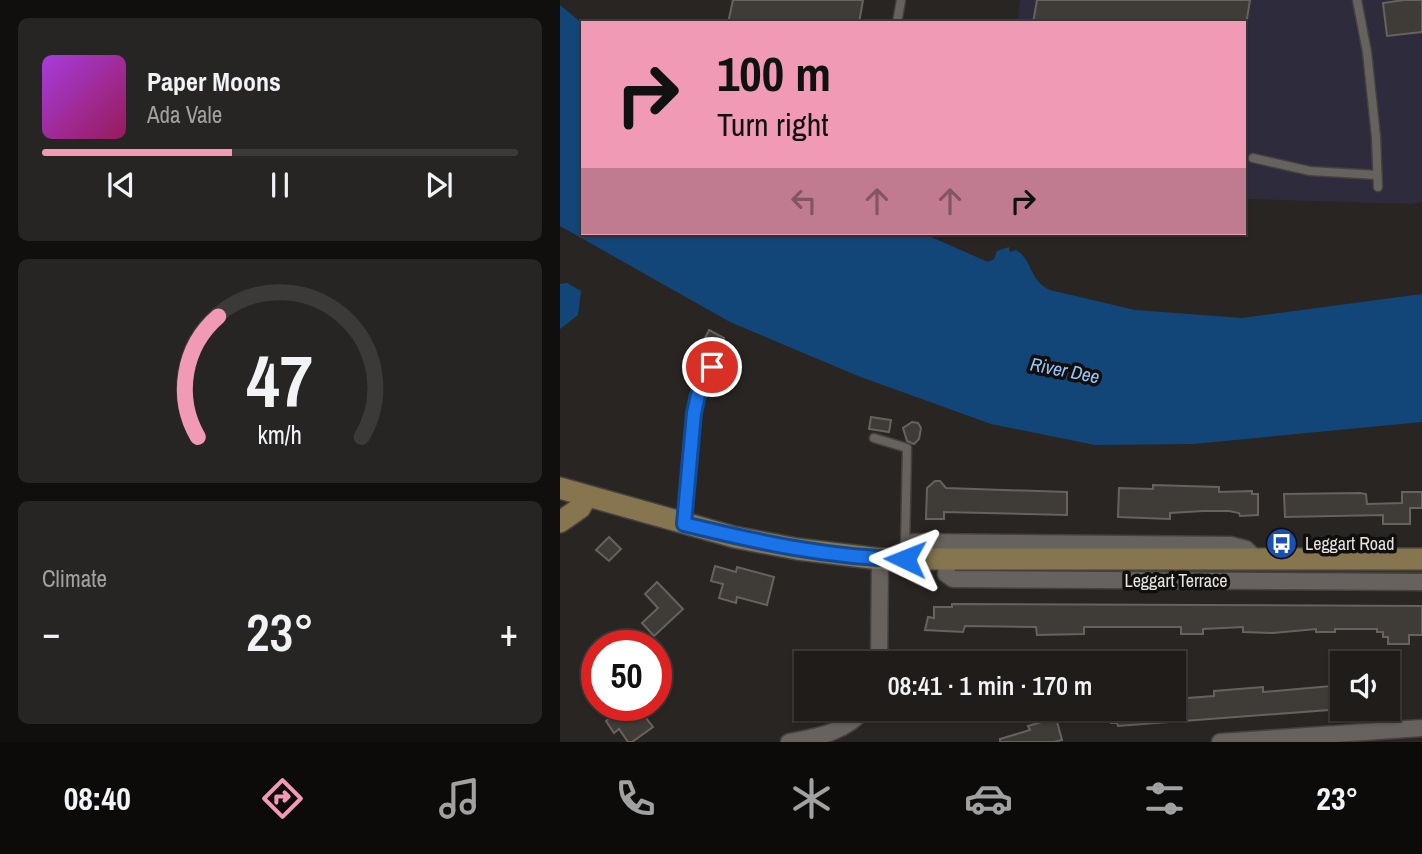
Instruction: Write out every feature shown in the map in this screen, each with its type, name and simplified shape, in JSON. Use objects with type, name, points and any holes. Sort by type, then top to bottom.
[{"type":"main road","name":"Leggart Terrace","points":[[560,488],[684,524],[797,549],[880,559],[1422,559]]},
{"type":"main road","points":[[560,522],[582,506],[586,497]]},
{"type":"street","name":"Leggart Terrace","points":[[905,559],[914,542],[1231,544],[1246,549],[1257,560]]},
{"type":"street","points":[[879,651],[880,559]]},
{"type":"street","name":"Leggart Terrace","points":[[948,559],[946,574],[953,579],[1422,582]]},
{"type":"street","points":[[789,742],[835,732],[851,721]]},
{"type":"street","points":[[1220,742],[1374,736],[1422,729]]},
{"type":"lane","points":[[897,21],[901,0]]},
{"type":"lane","points":[[1357,0],[1368,64],[1378,155],[1378,187]]},
{"type":"lane","points":[[1253,158],[1310,171],[1377,174]]},
{"type":"lane","points":[[684,524],[694,413],[698,395],[712,367]]},
{"type":"lane","points":[[874,438],[907,448],[905,559]]},
{"type":"shaded area","points":[[1020,0],[1422,0],[1422,202],[1412,204],[1246,199],[1246,21],[1017,21]]},
{"type":"green space","points":[[959,568],[1422,570],[1422,576],[958,572]]},
{"type":"water","name":"River Dee","points":[[560,5],[581,22],[581,235],[927,235],[988,262],[994,259],[997,251],[1009,247],[1010,252],[1016,250],[1026,259],[1038,281],[1050,290],[1135,310],[1242,318],[1422,294],[1422,422],[1193,444],[1095,445],[991,424],[858,376],[730,322],[560,226]]},
{"type":"water","points":[[567,283],[581,291],[578,315],[560,329],[560,284]]},
{"type":"building","points":[[733,0],[863,0],[859,21],[728,21]]},
{"type":"building","points":[[1037,0],[1250,0],[1246,25],[1246,21],[1033,21]]},
{"type":"building","points":[[1422,0],[1422,32],[1387,36],[1383,3]]},
{"type":"building","points":[[709,330],[724,338],[722,343],[730,347],[724,360],[700,348]]},
{"type":"building","points":[[871,417],[891,420],[889,432],[869,429]]},
{"type":"building","points":[[912,422],[918,423],[921,428],[919,439],[914,444],[907,441],[903,428]]},
{"type":"building","points":[[935,481],[940,481],[946,488],[1067,492],[1067,515],[944,512],[944,519],[926,519],[927,488]]},
{"type":"building","points":[[1153,485],[1219,487],[1219,492],[1252,491],[1252,494],[1258,494],[1258,515],[1240,516],[1239,513],[1229,511],[1203,511],[1170,513],[1170,519],[1118,517],[1119,488],[1153,489]]},
{"type":"building","points":[[1402,492],[1422,492],[1422,508],[1410,508],[1410,524],[1383,524],[1383,515],[1285,517],[1284,494],[1360,493],[1366,494],[1367,504],[1402,503]]},
{"type":"building","points":[[609,537],[621,549],[609,561],[596,550]]},
{"type":"building","points":[[715,566],[736,572],[737,567],[774,577],[767,605],[737,597],[736,603],[719,598],[723,584],[711,581]]},
{"type":"building","points":[[657,582],[683,609],[660,630],[648,630],[642,623],[658,608],[645,594]]},
{"type":"building","points":[[952,604],[1422,606],[1422,635],[1409,635],[1409,644],[1388,644],[1388,637],[1383,637],[1383,632],[1377,632],[1377,629],[1316,632],[1316,629],[1273,633],[1243,632],[1243,627],[1203,629],[1203,634],[1181,634],[1181,627],[1084,627],[1084,634],[1037,635],[1036,627],[965,626],[963,632],[925,630],[928,617],[934,618],[934,607],[952,607]]},
{"type":"building","points":[[1330,686],[1330,710],[1186,721],[1186,698],[1214,696],[1214,691],[1263,687],[1263,692]]},
{"type":"building","points":[[606,721],[648,721],[653,727],[632,742],[628,742],[619,729],[614,733]]},
{"type":"building","points":[[1057,721],[1062,740],[1000,742],[1000,739],[1030,730],[1028,726]]},
{"type":"building","points":[[1184,721],[1118,726],[1117,723],[1111,723]]},
{"type":"place","name":"Leggart Road","points":[[1282,543]]},
{"type":"route","points":[[712,367],[698,395],[694,413],[684,524],[797,549],[880,559],[905,559]]}]
